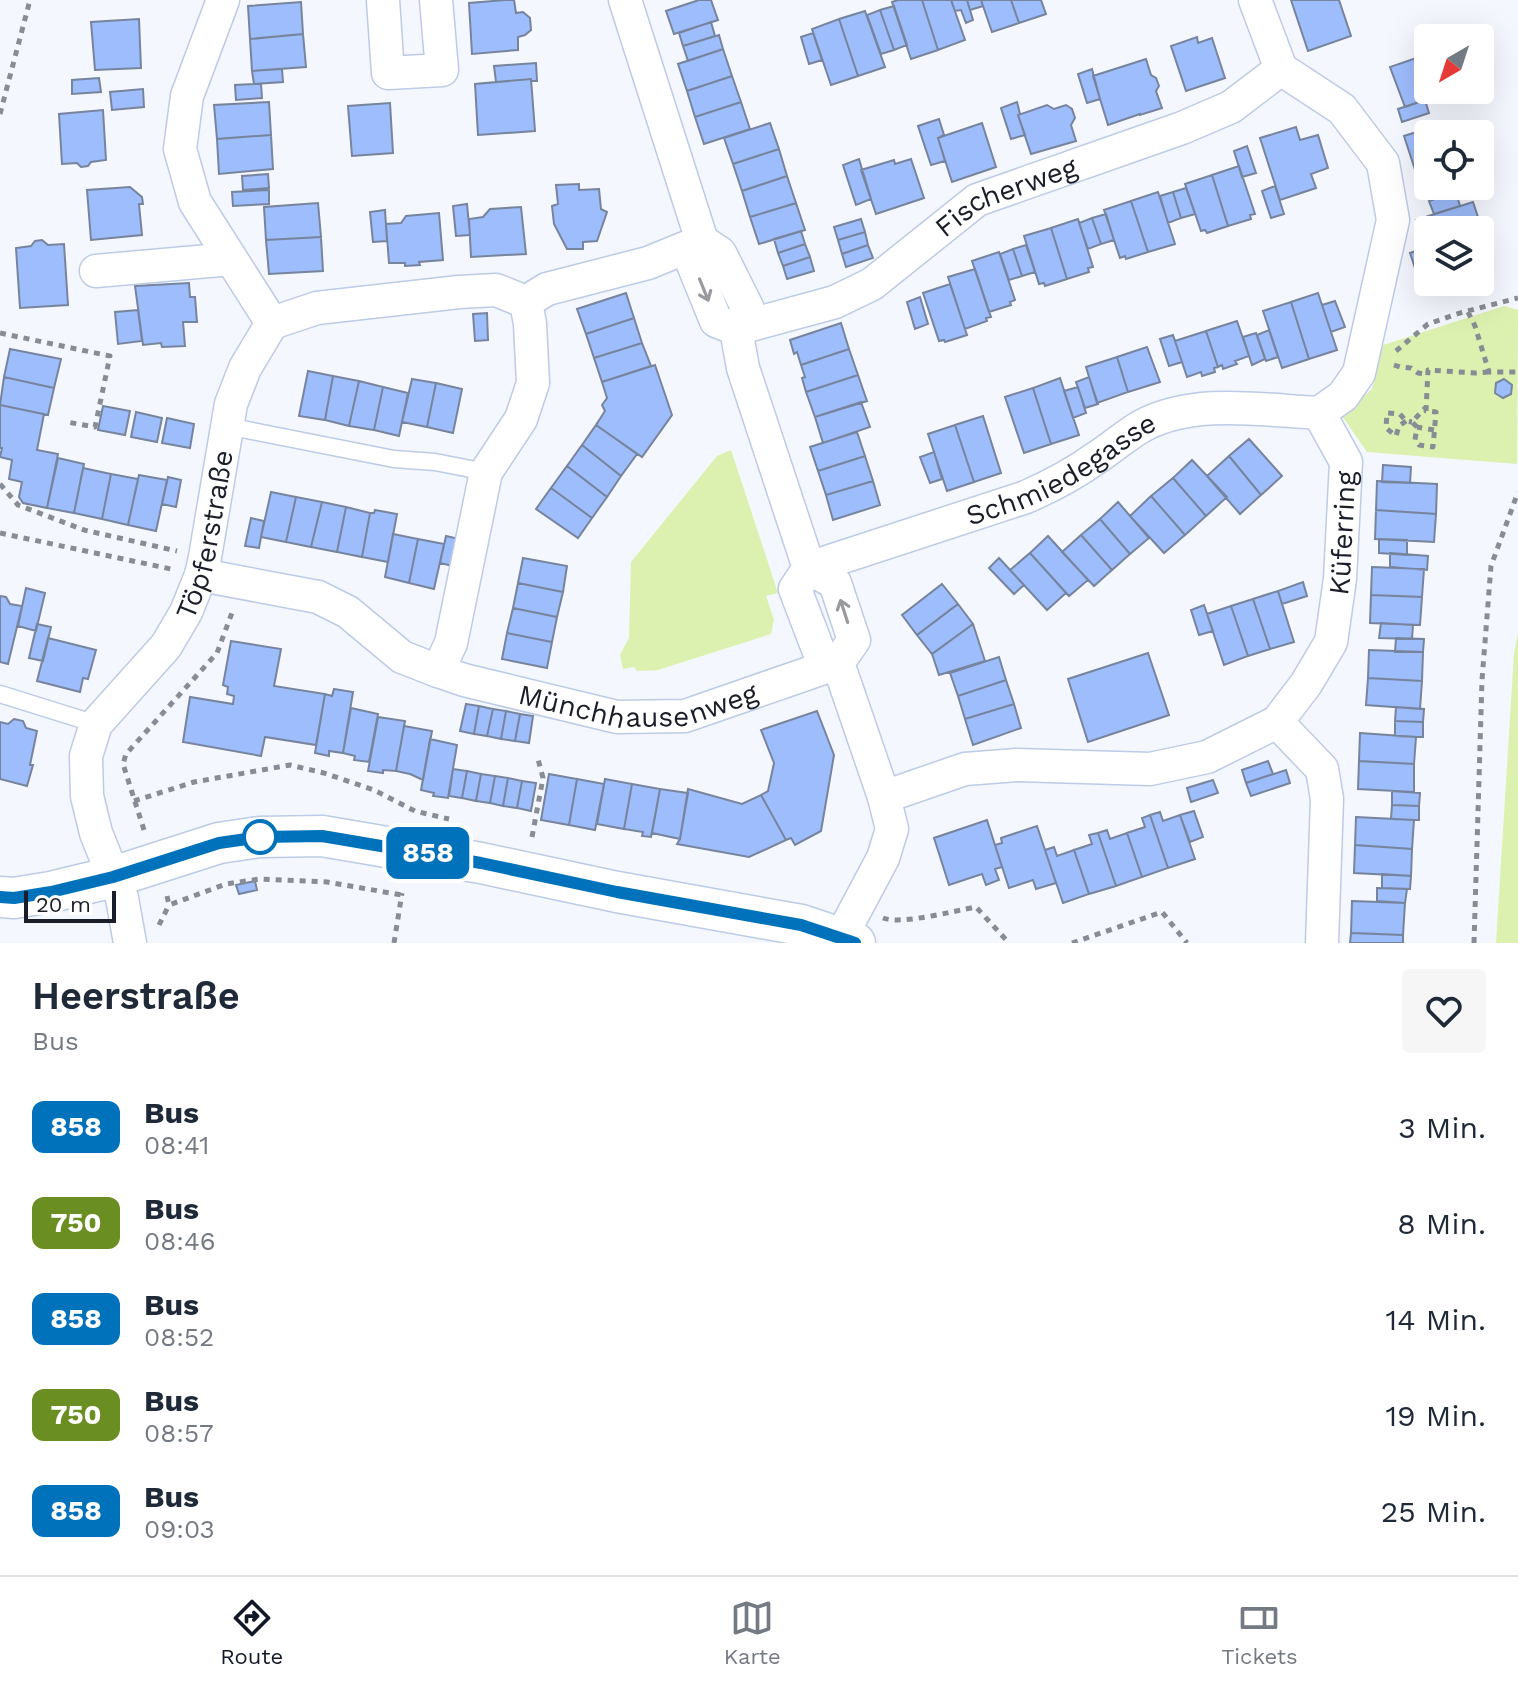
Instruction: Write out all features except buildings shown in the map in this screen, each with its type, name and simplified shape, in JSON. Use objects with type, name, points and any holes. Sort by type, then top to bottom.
[{"type":"street","points":[[223,0],[187,96],[180,149],[195,202],[272,323],[317,308],[459,292],[496,290],[526,302]]},
{"type":"street","points":[[383,0],[388,73],[442,70],[436,0]]},
{"type":"street","points":[[0,897],[51,892],[113,877],[219,843],[260,837],[322,836],[481,863],[617,892],[801,925],[848,940],[892,829],[838,663],[854,640],[835,583],[809,568],[743,368],[736,329],[716,321],[692,262],[702,241],[625,0]]},
{"type":"street","points":[[1255,0],[1281,69],[1342,109],[1383,163],[1393,220],[1359,373],[1343,396],[1319,413]]},
{"type":"street","name":"Fischerweg","points":[[736,329],[835,302],[872,284],[977,200],[1182,128],[1231,107],[1281,69]]},
{"type":"street","points":[[526,302],[547,289],[648,263],[702,241]]},
{"type":"street","points":[[96,271],[231,259]]},
{"type":"street","points":[[438,671],[451,643],[486,472],[521,419],[533,383],[526,302]]},
{"type":"street","name":"Töpferstraße","points":[[130,943],[122,898],[96,833],[87,796],[86,756],[96,724],[166,646],[186,612],[203,566],[231,404],[245,368],[272,323]]},
{"type":"street","name":"Schmiedegasse","points":[[809,568],[1050,487],[1142,426],[1176,413],[1191,409],[1224,408],[1319,413]]},
{"type":"street","name":"Küferring","points":[[884,797],[965,769],[1017,765],[1150,769],[1207,757],[1277,722],[1306,684],[1331,642],[1340,579],[1346,462],[1319,413]]},
{"type":"street","name":"Münchhausenweg","points":[[203,566],[240,581],[318,597],[348,612],[402,657],[438,671],[617,717],[685,716],[838,663]]},
{"type":"street","points":[[1277,722],[1322,769],[1327,799],[1322,943]]},
{"type":"lane","points":[[227,426],[394,459],[435,462],[486,472]]},
{"type":"lane","points":[[0,694],[96,724]]},
{"type":"path","points":[[0,114],[30,0]]},
{"type":"path","points":[[1394,365],[1395,352],[1428,324],[1518,298]]},
{"type":"path","points":[[1468,312],[1489,372]]},
{"type":"path","points":[[0,333],[110,356],[95,427],[67,422]]},
{"type":"path","points":[[1362,361],[1411,368],[1428,374]]},
{"type":"path","points":[[1417,427],[1415,440],[1419,445],[1433,447],[1436,412],[1426,411],[1428,370],[1518,372]]},
{"type":"path","points":[[1427,406],[1409,421],[1399,426],[1396,436],[1386,428],[1387,413],[1400,414],[1409,421],[1417,427],[1434,430]]},
{"type":"path","points":[[0,484],[18,505],[84,530],[142,545],[203,566]]},
{"type":"path","points":[[1474,943],[1482,680],[1491,566],[1518,492]]},
{"type":"path","points":[[0,533],[203,566]]},
{"type":"path","points":[[134,801],[123,764],[126,754],[217,653],[239,593],[240,581]]},
{"type":"path","points":[[532,837],[543,778],[538,759]]},
{"type":"path","points":[[905,919],[976,907],[1009,943]]},
{"type":"path","points":[[1072,943],[1162,912],[1187,943]]},
{"type":"green space","points":[[1504,306],[1518,310],[1517,464],[1367,452],[1342,416],[1372,389],[1383,345]]},
{"type":"green space","points":[[731,450],[778,593],[766,596],[774,620],[771,634],[658,670],[623,669],[620,655],[629,638],[631,562],[717,456]]},
{"type":"green space","points":[[1518,633],[1518,943],[1496,943],[1514,654]]},
{"type":"bus line","name":"858","points":[[0,897],[51,892],[113,877],[219,843],[260,837],[322,836],[481,863],[617,892],[801,925],[855,943]]}]
